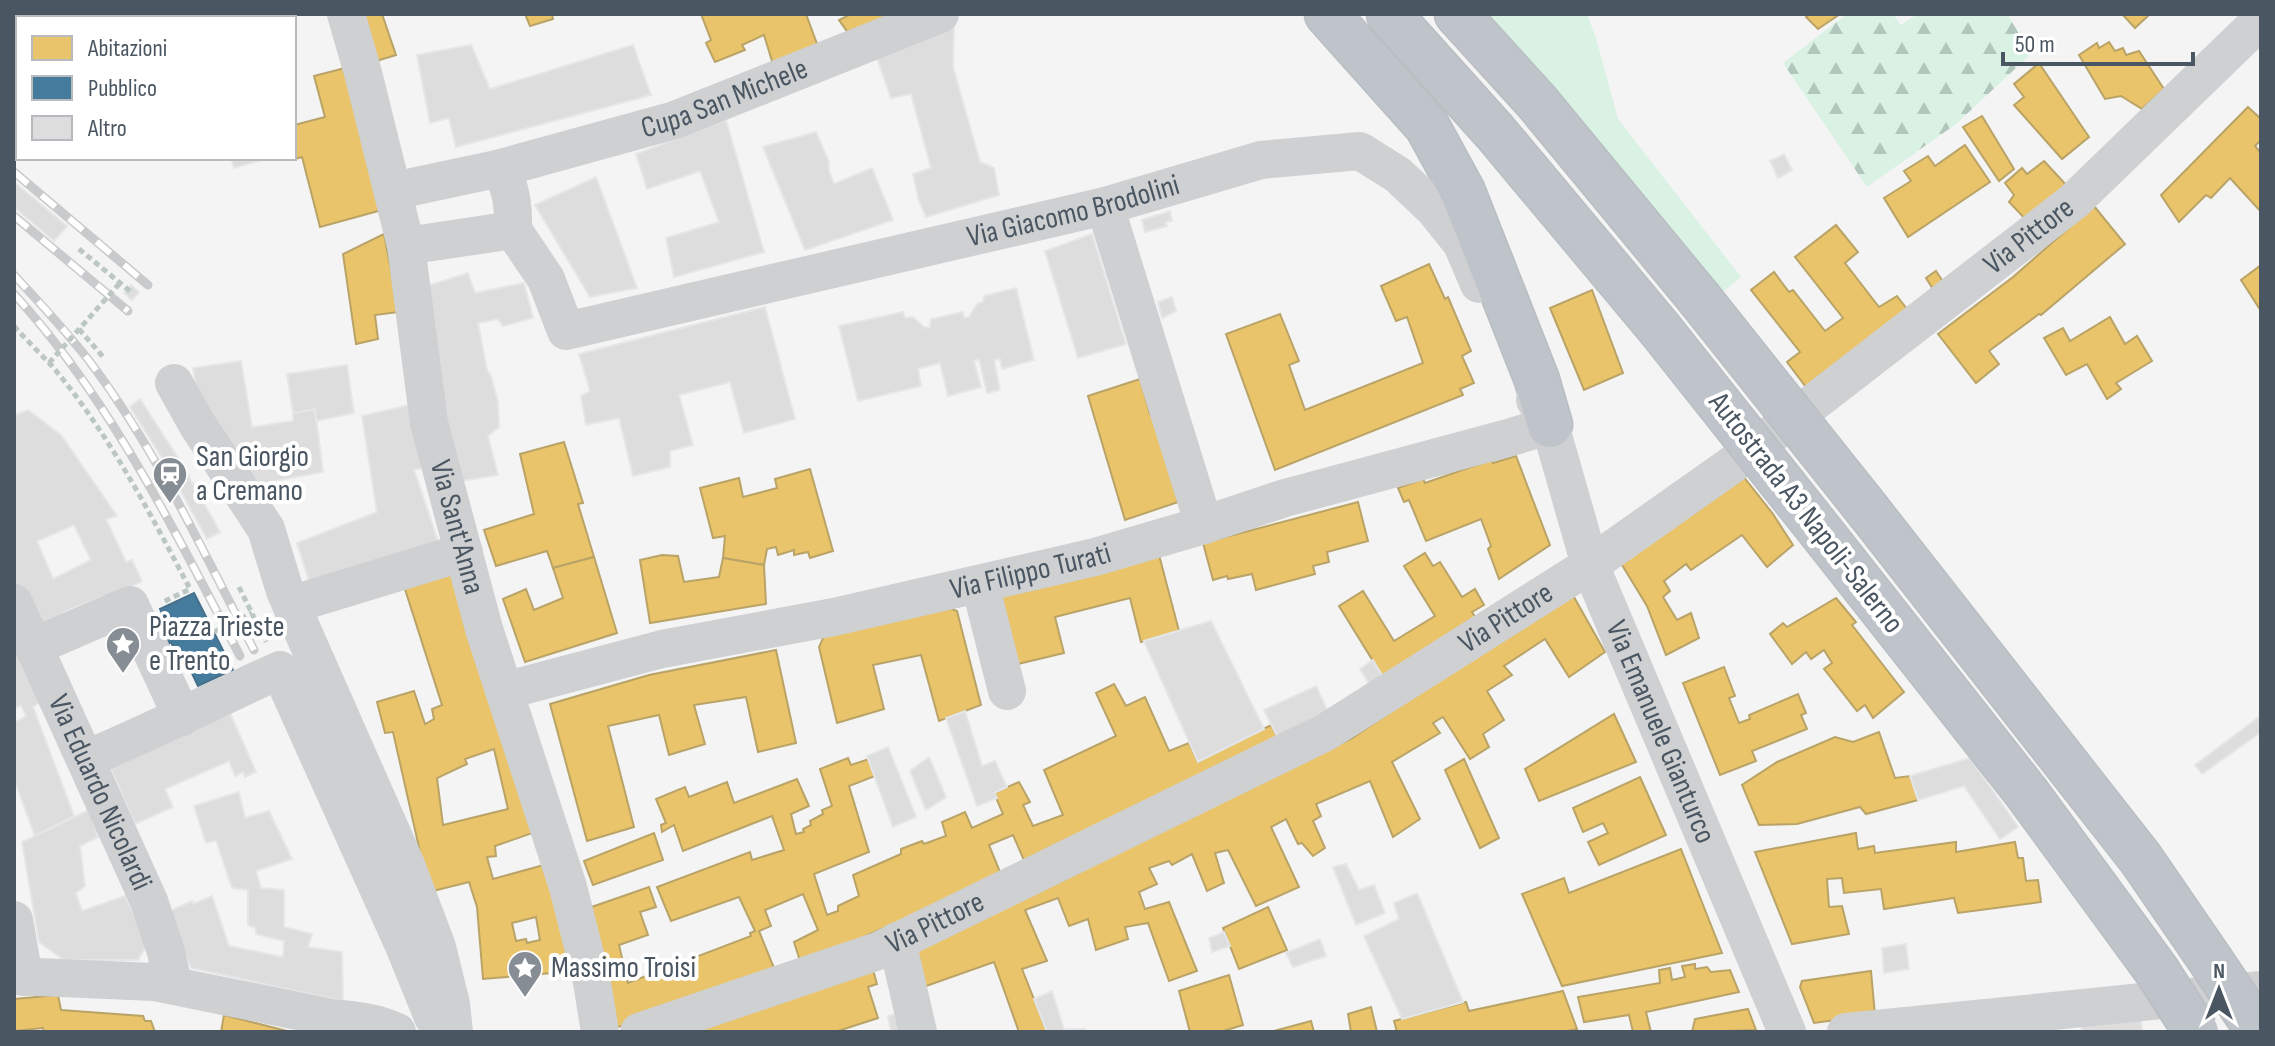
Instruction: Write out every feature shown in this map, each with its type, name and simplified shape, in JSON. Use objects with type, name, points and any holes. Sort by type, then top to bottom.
[{"type":"highway","points":[[1327,14],[1427,126],[1463,192],[1537,380],[1550,425]]},
{"type":"highway","name":"Autostrada A3 Napoli-Salerno","points":[[1389,14],[1495,132],[1659,328],[1829,542],[2026,792],[2157,971],[2196,1032]]},
{"type":"highway","name":"Autostrada A3 Napoli-Salerno","points":[[1457,14],[1537,102],[1698,297],[2141,859],[2211,961],[2259,1017]]},
{"type":"street","name":"Via Sant'Anna","points":[[346,14],[406,246],[429,423],[484,629],[568,887],[592,982],[600,1032]]},
{"type":"street","name":"Cupa San Michele","points":[[393,191],[501,168],[675,120],[940,14]]},
{"type":"street","name":"Via Pittore","points":[[639,1032],[878,951],[1326,732],[1590,565],[1733,464],[2073,202],[2261,20]]},
{"type":"street","name":"Via Giacomo Brodolini","points":[[513,230],[546,279],[566,331],[1105,206],[1261,160],[1360,151],[1398,175],[1434,209],[1462,244],[1513,362],[1550,425]]},
{"type":"street","points":[[406,246],[513,230],[510,185],[501,168]]},
{"type":"street","points":[[1105,206],[1204,525]]},
{"type":"street","points":[[174,383],[266,529],[285,591],[406,865],[437,947],[451,1004],[453,1030]]},
{"type":"street","name":"Via Filippo Turati","points":[[504,691],[662,649],[834,617],[1095,557],[1285,498],[1550,425]]},
{"type":"street","name":"Via Emanuele Gianturco","points":[[1550,425],[1590,565],[1787,1032]]},
{"type":"street","points":[[293,609],[310,599],[464,552]]},
{"type":"street","points":[[980,584],[1007,691]]},
{"type":"street","name":"Via Eduardo Nicolardi","points":[[14,603],[149,901],[173,985]]},
{"type":"street","points":[[33,647],[130,605],[182,717]]},
{"type":"street","points":[[86,759],[280,670],[433,1017],[453,1030]]},
{"type":"street","points":[[14,920],[19,976],[154,982],[338,1025],[361,1021],[397,1032]]},
{"type":"street","points":[[897,941],[918,1032]]},
{"type":"street","points":[[1846,1032],[2259,1017]]},
{"type":"path","points":[[79,249],[131,292]]},
{"type":"path","points":[[47,362],[82,332],[117,280]]},
{"type":"path","points":[[14,326],[47,362],[100,433],[160,532],[190,589],[180,597],[135,615]]},
{"type":"path","points":[[82,332],[104,358]]},
{"type":"path","points":[[239,587],[266,642]]},
{"type":"path","points":[[214,632],[252,613]]},
{"type":"green space","points":[[1486,14],[1587,14],[1618,119],[1741,277],[1723,292]]},
{"type":"green space","points":[[1847,14],[1893,14],[1901,25],[1918,14],[2007,14],[2032,53],[1956,124],[1867,187],[1783,63]]},
{"type":"building: Abitazioni","points":[[356,14],[382,14],[396,55],[373,62]]},
{"type":"building: Abitazioni","points":[[525,14],[552,14],[553,19],[530,26]]},
{"type":"building: Abitazioni","points":[[701,14],[806,14],[820,52],[775,71],[764,35],[742,45],[745,50],[715,62],[706,43],[711,40]]},
{"type":"building: Abitazioni","points":[[851,14],[918,14],[849,34],[839,20]]},
{"type":"building: Abitazioni","points":[[1810,14],[1840,14],[1818,29],[1806,17]]},
{"type":"building: Abitazioni","points":[[2122,14],[2150,14],[2135,28]]},
{"type":"building: Abitazioni","points":[[2109,42],[2115,51],[2123,48],[2126,55],[2139,51],[2164,89],[2142,109],[2121,96],[2105,99],[2079,55],[2097,43],[2099,48]]},
{"type":"building: Abitazioni","points":[[2039,63],[2089,137],[2062,159],[2014,105],[2024,97],[2014,84]]},
{"type":"building: Abitazioni","points":[[345,68],[382,210],[320,227],[302,157],[296,159],[296,124],[325,117],[314,76]]},
{"type":"building: Abitazioni","points":[[2248,107],[2261,119],[2261,140],[2255,146],[2261,153],[2261,212],[2230,178],[2211,198],[2206,195],[2179,222],[2161,195]]},
{"type":"building: Abitazioni","points":[[1982,116],[2014,169],[1999,181],[1963,127]]},
{"type":"building: Abitazioni","points":[[1965,145],[1990,182],[1908,237],[1884,198],[1911,181],[1904,171],[1928,156],[1935,166]]},
{"type":"building: Abitazioni","points":[[2044,161],[2069,188],[2030,224],[2009,202],[2014,195],[2005,183],[2022,168],[2027,174]]},
{"type":"building: Abitazioni","points":[[2094,206],[2125,244],[2041,315],[1989,351],[1999,364],[1976,383],[1938,334],[2013,277]]},
{"type":"building: Abitazioni","points":[[1836,225],[1858,252],[1845,263],[1879,307],[1897,296],[1910,313],[1809,391],[1787,362],[1800,352],[1751,290],[1774,272],[1789,292],[1793,290],[1825,331],[1843,318],[1795,257]]},
{"type":"building: Abitazioni","points":[[384,234],[399,312],[375,315],[378,339],[356,344],[343,254]]},
{"type":"building: Abitazioni","points":[[1429,264],[1445,299],[1448,297],[1471,351],[1462,356],[1474,383],[1460,389],[1463,395],[1275,470],[1226,334],[1280,314],[1299,361],[1289,365],[1305,410],[1423,363],[1407,317],[1396,321],[1381,286]]},
{"type":"building: Abitazioni","points":[[2261,265],[2261,311],[2241,280]]},
{"type":"building: Abitazioni","points":[[1936,271],[1946,286],[1936,294],[1926,278]]},
{"type":"building: Abitazioni","points":[[1592,290],[1623,373],[1584,390],[1550,308]]},
{"type":"building: Abitazioni","points":[[2110,317],[2125,344],[2137,336],[2152,361],[2116,383],[2121,389],[2107,399],[2087,364],[2066,375],[2044,338],[2063,328],[2070,341]]},
{"type":"building: Abitazioni","points":[[1140,379],[1178,502],[1125,520],[1088,396]]},
{"type":"building: Abitazioni","points":[[564,442],[583,503],[578,504],[594,557],[553,568],[547,551],[496,566],[484,530],[534,514],[520,454]]},
{"type":"building: Abitazioni","points":[[1516,456],[1550,545],[1499,579],[1481,519],[1426,541],[1409,500],[1404,502],[1398,488],[1423,479],[1425,483],[1491,460],[1493,463]]},
{"type":"building: Abitazioni","points":[[810,469],[833,551],[810,558],[808,552],[794,555],[794,550],[778,555],[776,547],[767,549],[764,565],[723,558],[725,536],[713,538],[700,488],[739,478],[743,497],[777,488],[775,479]]},
{"type":"building: Abitazioni","points":[[1743,476],[1793,545],[1767,567],[1742,535],[1691,570],[1686,564],[1664,581],[1670,591],[1663,597],[1677,620],[1691,613],[1699,638],[1666,655],[1647,606],[1619,560]]},
{"type":"building: Abitazioni","points":[[1358,502],[1368,541],[1327,552],[1329,562],[1313,566],[1315,574],[1256,590],[1252,574],[1213,580],[1203,543]]},
{"type":"building: Abitazioni","points":[[1158,551],[1179,631],[1141,642],[1130,598],[1055,617],[1064,653],[1018,664],[1000,591]]},
{"type":"building: Abitazioni","points":[[1425,553],[1433,566],[1440,562],[1462,597],[1475,589],[1484,605],[1472,612],[1480,624],[1386,682],[1339,606],[1363,591],[1394,641],[1435,616],[1404,566]]},
{"type":"building: Abitazioni","points":[[662,555],[678,556],[684,582],[719,577],[723,558],[764,565],[766,604],[650,623],[640,560]]},
{"type":"building: Abitazioni","points":[[594,557],[617,633],[525,662],[503,599],[526,589],[534,610],[563,598],[553,568]]},
{"type":"building: Abitazioni","points":[[458,569],[544,829],[495,846],[496,856],[487,857],[493,879],[551,863],[576,971],[483,979],[477,907],[469,882],[429,892],[393,732],[385,733],[377,702],[414,691],[425,724],[434,719],[432,709],[442,705],[403,583]],"holes":[[[494,749],[508,809],[443,825],[437,778],[467,764],[465,759]],[[536,917],[540,940],[527,943],[526,939],[516,941],[512,923]]]},
{"type":"building: Abitazioni","points":[[1570,590],[1605,652],[1569,677],[1545,639],[1504,666],[1512,675],[1487,691],[1504,720],[1483,734],[1489,747],[1470,759],[1443,717],[1433,723],[1440,733],[1392,762],[1420,819],[1393,837],[1370,781],[1316,804],[1321,816],[1313,821],[1325,848],[1313,856],[1302,843],[1298,844],[1286,819],[1271,827],[1299,887],[1256,906],[1228,850],[1215,853],[1224,883],[1207,891],[1192,854],[1172,865],[1169,861],[1149,868],[1157,884],[1139,892],[1145,909],[1169,902],[1197,971],[1169,981],[1148,923],[1125,927],[1128,939],[1096,950],[1088,919],[1069,926],[1058,898],[1025,910],[1047,961],[1022,969],[1047,1032],[1019,1032],[994,962],[915,990],[903,952],[1351,739]]},
{"type":"building: Abitazioni","points":[[1836,598],[1856,622],[1852,625],[1904,692],[1873,718],[1865,705],[1857,711],[1824,669],[1832,663],[1824,650],[1811,659],[1806,652],[1792,664],[1770,634],[1783,623],[1787,627]]},
{"type":"building: Abitazioni","points":[[944,606],[957,611],[981,705],[939,721],[921,655],[873,665],[884,709],[837,723],[819,647],[824,636]]},
{"type":"building: Abitazioni","points":[[776,650],[796,743],[758,752],[746,697],[694,705],[705,744],[669,755],[659,715],[608,726],[634,827],[587,841],[550,704],[649,675]]},
{"type":"building: Abitazioni","points":[[1724,667],[1735,696],[1729,698],[1739,723],[1750,719],[1749,715],[1798,694],[1806,713],[1801,715],[1807,729],[1752,751],[1756,761],[1720,775],[1683,683]]},
{"type":"building: Abitazioni","points":[[1114,684],[1126,706],[1145,697],[1169,751],[1189,743],[1198,762],[1271,725],[1282,746],[1026,865],[1013,835],[989,845],[1002,877],[801,964],[794,942],[818,930],[803,894],[765,910],[771,926],[759,931],[776,973],[615,1028],[583,910],[649,887],[656,907],[640,912],[648,935],[619,945],[628,983],[751,936],[750,933],[755,931],[739,897],[671,921],[657,887],[750,852],[752,860],[784,850],[772,816],[683,851],[674,825],[662,832],[661,825],[666,823],[656,799],[685,787],[689,797],[727,782],[734,803],[797,779],[809,806],[791,814],[796,834],[804,832],[803,829],[811,825],[810,821],[832,806],[820,769],[848,758],[851,765],[869,759],[875,776],[849,786],[869,852],[814,874],[827,915],[859,896],[853,875],[901,854],[901,849],[946,836],[942,822],[965,812],[972,828],[1003,814],[994,793],[1019,782],[1030,802],[1023,805],[1033,826],[1063,815],[1044,770],[1116,736],[1096,693]]},
{"type":"building: Abitazioni","points":[[1614,714],[1636,762],[1539,801],[1525,769]]},
{"type":"building: Abitazioni","points":[[1879,732],[1895,778],[1910,776],[1918,800],[1866,814],[1860,807],[1797,824],[1759,825],[1742,785],[1777,762],[1835,737],[1853,742]]},
{"type":"building: Abitazioni","points":[[1464,759],[1499,838],[1480,848],[1445,770]]},
{"type":"building: Abitazioni","points":[[1640,777],[1666,835],[1599,865],[1588,842],[1608,833],[1603,823],[1583,832],[1573,808]]},
{"type":"building: Abitazioni","points":[[654,833],[663,860],[593,885],[584,861]]},
{"type":"building: Abitazioni","points":[[1856,833],[1858,849],[1874,846],[1875,853],[1956,842],[1956,852],[2015,842],[2018,858],[2023,858],[2026,881],[2038,880],[2041,902],[1958,913],[1954,898],[1884,909],[1881,889],[1844,893],[1842,878],[1827,879],[1829,907],[1842,906],[1849,934],[1792,944],[1755,852]]},
{"type":"building: Abitazioni","points":[[1681,849],[1722,953],[1562,986],[1522,894],[1564,878],[1569,893]]},
{"type":"building: Abitazioni","points":[[1268,907],[1287,950],[1239,969],[1223,928]]},
{"type":"building: Abitazioni","points":[[1695,964],[1695,969],[1707,967],[1711,972],[1730,970],[1739,992],[1646,1012],[1651,1032],[1633,1032],[1629,1015],[1584,1022],[1578,997],[1660,983],[1659,970],[1670,968],[1672,980],[1685,977],[1682,966]]},
{"type":"building: Abitazioni","points":[[872,966],[877,984],[868,987],[878,1018],[835,1032],[690,1032]]},
{"type":"building: Abitazioni","points":[[1871,971],[1875,1015],[1814,1023],[1800,987],[1802,981]]},
{"type":"building: Abitazioni","points":[[1229,975],[1243,1025],[1220,1032],[1190,1032],[1179,991]]},
{"type":"building: Abitazioni","points":[[1563,991],[1577,1029],[1563,1032],[1397,1032],[1394,1021],[1466,1002],[1469,1011]]},
{"type":"building: Abitazioni","points":[[58,995],[61,1010],[143,1016],[145,1021],[151,1021],[155,1032],[44,1032],[43,1028],[14,1031],[14,999]]},
{"type":"building: Abitazioni","points":[[1371,1007],[1377,1032],[1351,1032],[1348,1014]]},
{"type":"building: Abitazioni","points":[[1748,1009],[1756,1030],[1692,1032],[1695,1019]]},
{"type":"building: Abitazioni","points":[[224,1015],[291,1032],[221,1032]]},
{"type":"building: Abitazioni","points":[[1311,1021],[1314,1032],[1270,1032]]},
{"type":"building: Pubblico","points":[[194,593],[233,670],[198,686],[186,661],[181,663],[171,642],[167,645],[154,617],[162,613],[160,609]]},
{"type":"building: Altro","points":[[131,14],[167,14],[161,16]]},
{"type":"building: Altro","points":[[954,27],[953,67],[980,162],[994,168],[999,195],[926,217],[913,174],[931,168],[911,94],[891,98],[876,55]]},
{"type":"building: Altro","points":[[471,45],[490,89],[633,45],[651,95],[456,147],[449,118],[430,123],[417,55]]},
{"type":"building: Altro","points":[[726,120],[764,252],[674,277],[666,238],[719,222],[700,171],[647,189],[636,154]]},
{"type":"building: Altro","points":[[816,132],[829,162],[834,184],[872,168],[893,220],[805,250],[763,147]]},
{"type":"building: Altro","points":[[1784,154],[1792,170],[1778,178],[1770,161]]},
{"type":"building: Altro","points":[[232,160],[261,160],[234,168]]},
{"type":"building: Altro","points":[[596,177],[637,288],[590,297],[535,205]]},
{"type":"building: Altro","points":[[14,182],[67,226],[54,241],[14,207]]},
{"type":"building: Altro","points":[[1170,211],[1172,221],[1165,222],[1167,226],[1145,232],[1142,220]]},
{"type":"building: Altro","points":[[1092,234],[1126,344],[1078,358],[1045,251]]},
{"type":"building: Altro","points":[[468,273],[475,293],[524,283],[533,318],[503,326],[498,319],[478,323],[487,370],[498,402],[499,427],[488,436],[498,475],[462,481],[442,440],[421,288]]},
{"type":"building: Altro","points":[[131,285],[139,292],[132,300],[124,293]]},
{"type":"building: Altro","points":[[1016,288],[1034,360],[1002,369],[1000,359],[994,360],[1000,390],[987,393],[979,359],[974,361],[981,387],[948,396],[940,363],[918,369],[921,386],[858,401],[839,326],[903,312],[905,318],[913,317],[925,328],[930,327],[931,319],[963,312],[964,318],[969,317],[977,304],[983,302],[984,296]]},
{"type":"building: Altro","points":[[1172,297],[1176,311],[1162,318],[1158,302]]},
{"type":"building: Altro","points":[[765,307],[795,419],[744,433],[730,382],[679,395],[693,445],[670,451],[670,467],[633,476],[619,418],[586,425],[581,396],[590,391],[579,354]]},
{"type":"building: Altro","points":[[241,361],[252,427],[293,421],[293,413],[315,409],[323,472],[249,486],[199,404],[193,368]]},
{"type":"building: Altro","points":[[347,365],[354,413],[316,421],[315,409],[293,413],[287,374]]},
{"type":"building: Altro","points":[[140,399],[220,532],[207,539],[130,407]]},
{"type":"building: Altro","points":[[414,404],[430,466],[414,470],[440,547],[312,590],[297,543],[377,512],[362,416]]},
{"type":"building: Altro","points":[[28,410],[61,435],[117,516],[106,519],[126,562],[132,560],[142,581],[106,599],[104,596],[64,612],[65,616],[35,632],[14,580],[14,416]],"holes":[[[74,525],[91,560],[53,579],[37,541]]]},
{"type":"building: Altro","points":[[1211,621],[1264,729],[1198,762],[1144,641]]},
{"type":"building: Altro","points":[[23,651],[41,701],[33,707],[74,816],[35,836],[14,779],[14,723],[26,716],[21,705],[14,708],[14,656]]},
{"type":"building: Altro","points":[[1373,660],[1386,682],[1373,690],[1360,669]]},
{"type":"building: Altro","points":[[1316,686],[1333,722],[1282,746],[1264,710]]},
{"type":"building: Altro","points":[[965,711],[982,766],[995,761],[1007,787],[994,793],[997,798],[977,806],[946,718]]},
{"type":"building: Altro","points":[[230,713],[256,772],[245,777],[243,772],[235,776],[229,761],[165,789],[173,807],[135,824],[109,765]]},
{"type":"building: Altro","points":[[2259,717],[2261,732],[2202,774],[2195,765]]},
{"type":"building: Altro","points":[[888,747],[916,817],[893,827],[867,756]]},
{"type":"building: Altro","points":[[929,757],[946,797],[926,810],[910,771]]},
{"type":"building: Altro","points":[[1970,758],[2018,827],[2000,839],[1964,786],[1918,800],[1910,776]]},
{"type":"building: Altro","points":[[239,792],[245,818],[269,811],[292,859],[256,871],[261,888],[284,890],[284,927],[312,934],[308,947],[342,952],[343,1001],[191,968],[166,913],[212,896],[229,946],[283,957],[284,941],[256,934],[256,928],[248,925],[248,890],[232,888],[216,840],[206,843],[194,806]]},
{"type":"building: Altro","points":[[89,810],[98,837],[80,846],[85,886],[76,893],[82,911],[125,896],[148,943],[138,960],[64,960],[39,942],[22,842]]},
{"type":"building: Altro","points":[[1346,864],[1359,890],[1374,885],[1385,913],[1356,925],[1333,867]]},
{"type":"building: Altro","points":[[1417,893],[1463,1002],[1402,1019],[1364,936],[1399,919],[1394,903]]},
{"type":"building: Altro","points":[[1224,932],[1230,946],[1212,952],[1209,938]]},
{"type":"building: Altro","points":[[1320,939],[1326,956],[1293,967],[1286,953]]},
{"type":"building: Altro","points":[[1906,944],[1909,969],[1884,973],[1882,948]]},
{"type":"building: Altro","points":[[1052,991],[1064,1029],[1085,1029],[1085,1032],[1047,1032],[1034,999]]},
{"type":"building: Altro","points":[[908,1011],[913,1032],[891,1032],[888,1016]]},
{"type":"building: Altro","points":[[2141,1015],[2142,1032],[2082,1032],[2081,1022]]},
{"type":"railway","points":[[14,172],[148,285]]},
{"type":"railway","points":[[14,216],[128,311]]},
{"type":"railway","points":[[14,275],[87,358],[135,427],[177,500],[254,650]]},
{"type":"railway","points":[[14,294],[49,335],[111,422],[165,514],[240,656]]},
{"type":"place","name":"San Giorgio a Cremano","points":[[170,505]]},
{"type":"place","name":"Piazza Trieste e Trento","points":[[123,675]]},
{"type":"place","name":"Massimo Troisi","points":[[525,999]]}]
